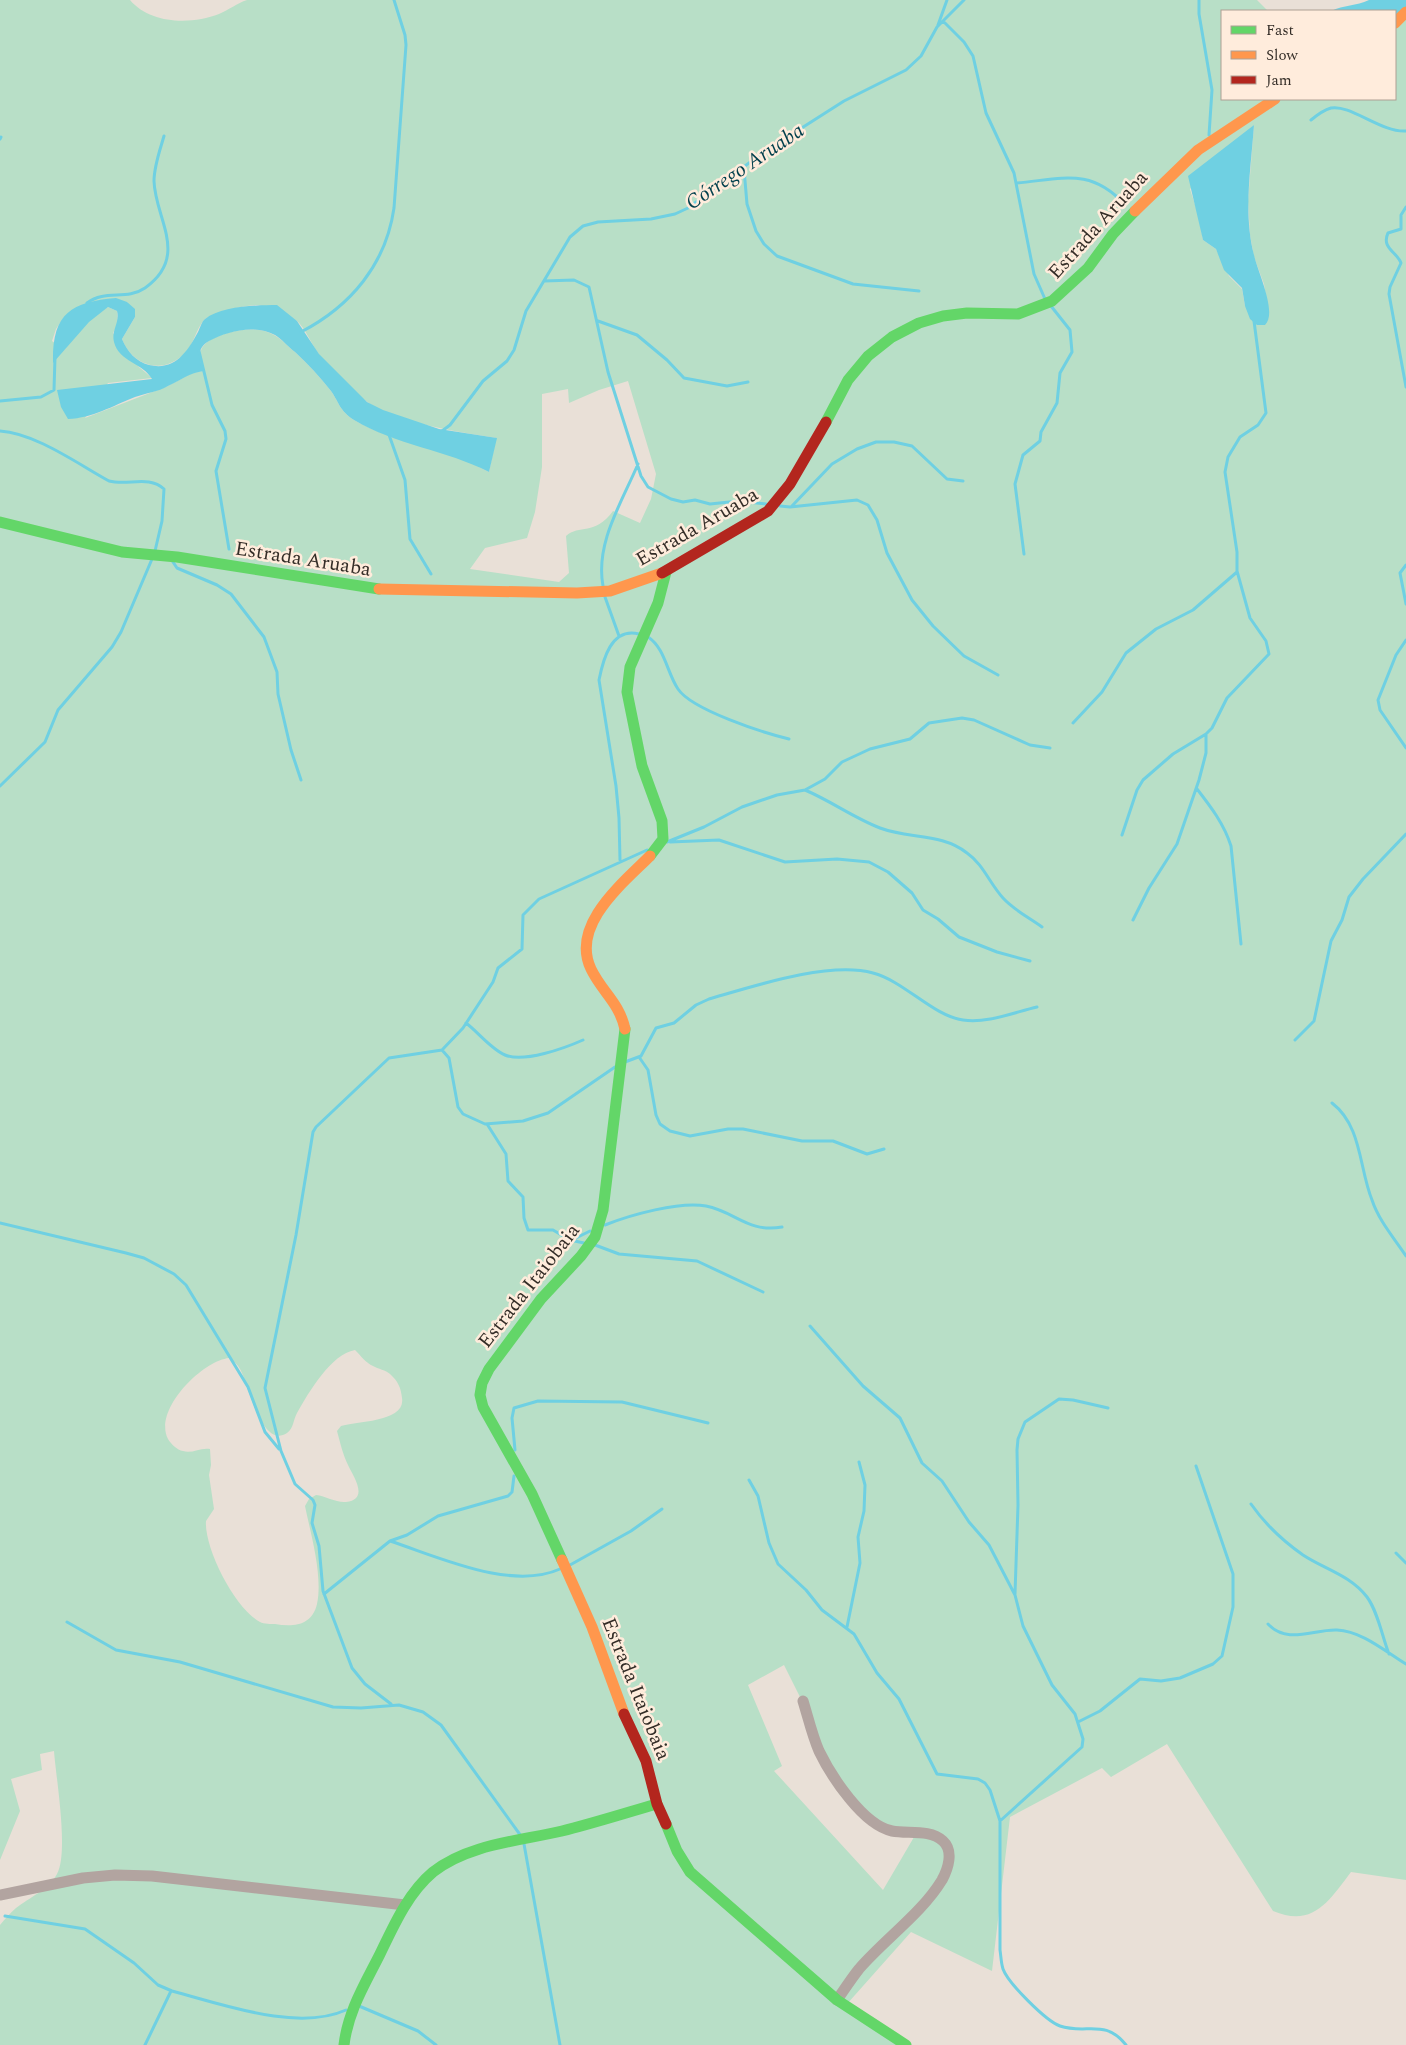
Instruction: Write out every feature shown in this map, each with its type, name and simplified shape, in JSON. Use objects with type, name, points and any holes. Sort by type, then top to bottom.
[{"type":"street","points":[[1396,21],[1406,12]]},
{"type":"street","name":"Estrada Aruaba","points":[[0,522],[122,552],[177,558],[375,589],[413,591],[489,589],[585,593],[610,591],[628,586],[666,572],[754,521],[777,501],[807,457],[848,380],[868,356],[892,337],[919,323],[943,316],[1018,314],[1052,301],[1088,268],[1113,234],[1176,169],[1198,150],[1273,100]]},
{"type":"street","name":"Estrada Itaiobaia","points":[[666,572],[658,603],[632,660],[627,692],[642,766],[662,821],[663,839],[657,850],[599,911],[586,940],[586,953],[590,968],[619,1006],[625,1028],[602,1210],[589,1246],[541,1299],[488,1369],[482,1383],[480,1395],[483,1407],[532,1494],[592,1627],[624,1715],[646,1761],[657,1804],[677,1851],[690,1872],[837,2000],[906,2045]]},
{"type":"street","points":[[803,1700],[819,1751],[838,1784],[858,1808],[880,1826],[891,1831],[936,1836],[945,1842],[949,1852],[949,1862],[941,1880],[911,1917],[859,1969],[837,2000]]},
{"type":"street","points":[[344,2045],[352,2011],[405,1905],[433,1872],[455,1858],[657,1804]]},
{"type":"street","points":[[0,1894],[83,1878],[115,1875],[152,1876],[405,1905]]},
{"type":"green space","points":[[0,0],[130,0],[148,14],[160,18],[184,21],[208,18],[247,0],[1257,0],[1267,10],[1221,10],[1221,100],[1396,100],[1396,19],[1406,11],[1406,1880],[1351,1872],[1327,1902],[1309,1914],[1299,1916],[1287,1915],[1273,1911],[1167,1744],[1111,1777],[1102,1768],[1010,1817],[992,1971],[911,1932],[847,2004],[909,2045],[0,2045],[0,1925],[16,1908],[49,1884],[57,1874],[60,1864],[62,1833],[54,1751],[40,1754],[42,1770],[11,1779],[20,1811],[0,1860]],"holes":[[[1254,125],[1248,201],[1250,235],[1254,257],[1264,284],[1269,316],[1245,306],[1242,289],[1229,276],[1216,249],[1203,240],[1199,217],[1190,189]],[[127,302],[135,317],[122,339],[127,349],[141,362],[159,366],[177,360],[185,353],[201,324],[208,317],[253,305],[272,309],[290,317],[300,324],[318,353],[334,372],[360,396],[378,409],[428,426],[496,438],[489,472],[462,458],[393,437],[354,420],[343,410],[331,391],[300,357],[277,337],[259,330],[235,331],[212,339],[204,345],[200,353],[203,371],[192,373],[168,386],[85,418],[108,383],[152,378],[139,367],[113,333],[118,324],[117,311],[108,307],[95,315],[64,350],[52,341],[56,329],[64,317]],[[628,381],[656,474],[651,499],[640,523],[613,511],[600,524],[566,536],[569,573],[559,582],[470,569],[485,548],[527,538],[535,512],[542,467],[542,394],[568,389],[569,403],[599,390]],[[355,1350],[368,1363],[388,1373],[395,1379],[400,1388],[401,1406],[389,1416],[341,1426],[337,1431],[345,1457],[358,1486],[358,1492],[353,1500],[346,1502],[316,1495],[309,1499],[305,1506],[317,1568],[317,1604],[311,1617],[301,1623],[295,1625],[262,1623],[250,1615],[231,1591],[210,1546],[206,1521],[214,1509],[209,1475],[211,1465],[210,1449],[186,1452],[174,1446],[168,1439],[165,1427],[167,1415],[174,1401],[194,1377],[218,1361],[229,1358],[240,1369],[263,1424],[270,1432],[278,1436],[287,1433],[291,1429],[297,1413],[314,1385],[329,1366],[346,1353]],[[784,1665],[804,1705],[839,1794],[879,1827],[917,1832],[883,1890],[774,1771],[782,1766],[748,1685]]]},
{"type":"water","points":[[1369,0],[1406,0],[1406,11],[1396,19],[1396,10],[1334,10]]},
{"type":"water","points":[[1254,125],[1248,207],[1254,255],[1268,302],[1268,319],[1265,325],[1257,325],[1250,319],[1245,306],[1242,288],[1224,270],[1216,249],[1203,240],[1188,176]]},
{"type":"water","points":[[116,298],[127,302],[135,309],[135,317],[122,339],[126,348],[144,364],[158,366],[173,362],[185,353],[204,320],[212,315],[220,311],[240,307],[277,305],[297,321],[319,354],[367,402],[383,410],[439,429],[497,438],[489,472],[456,458],[387,436],[354,420],[343,410],[331,391],[300,357],[275,335],[258,330],[250,329],[233,332],[216,337],[205,344],[200,351],[204,371],[189,375],[160,390],[135,397],[94,414],[68,419],[61,407],[57,390],[152,379],[143,369],[126,358],[117,349],[113,338],[118,315],[117,311],[108,307],[89,322],[53,363],[56,333],[60,322],[67,314],[76,307],[87,303]]},
{"type":"waterway","points":[[301,332],[336,310],[363,281],[374,265],[390,228],[394,208],[406,45],[405,35],[394,0]]},
{"type":"waterway","points":[[938,25],[947,0]]},
{"type":"waterway","name":"Córrego Aruaba","points":[[442,431],[450,425],[483,381],[507,361],[514,350],[526,311],[570,237],[583,226],[598,222],[651,219],[675,214],[688,208],[764,152],[844,101],[906,70],[921,56],[937,27],[964,0]]},
{"type":"waterway","points":[[1199,0],[1199,14],[1212,90],[1209,135]]},
{"type":"waterway","points":[[943,21],[964,42],[973,56],[986,113],[1014,173],[1034,274],[1045,299]]},
{"type":"waterway","points":[[1311,120],[1326,110],[1339,108],[1387,128],[1406,131]]},
{"type":"waterway","points":[[87,303],[101,297],[138,292],[158,276],[166,263],[167,237],[154,181],[156,164],[164,136]]},
{"type":"waterway","points":[[744,169],[747,204],[756,231],[764,244],[777,256],[853,284],[919,291]]},
{"type":"waterway","points":[[1017,183],[1062,178],[1088,180],[1112,193],[1125,205]]},
{"type":"waterway","points":[[1406,207],[1401,215],[1401,229],[1388,233],[1386,238],[1388,246],[1401,263],[1390,287],[1389,294],[1406,387]]},
{"type":"waterway","points":[[544,281],[574,280],[589,287],[608,372],[641,476],[648,487],[671,499],[683,502],[695,500],[710,504],[739,501],[766,504]]},
{"type":"waterway","points":[[1024,554],[1015,484],[1023,455],[1040,441],[1041,432],[1057,403],[1060,373],[1072,352],[1070,330],[1051,306]]},
{"type":"waterway","points":[[598,321],[637,335],[667,360],[684,378],[727,386],[748,382]]},
{"type":"waterway","points":[[1122,835],[1137,790],[1143,780],[1173,754],[1206,734],[1212,728],[1227,698],[1269,654],[1266,641],[1250,618],[1237,571],[1237,552],[1225,472],[1228,457],[1240,437],[1258,425],[1266,413],[1254,321]]},
{"type":"waterway","points":[[199,351],[212,405],[225,431],[226,439],[216,471],[229,549]]},
{"type":"waterway","name":"Córrego Aruaba","points":[[0,401],[41,397],[54,390],[55,357]]},
{"type":"waterway","points":[[0,431],[13,433],[42,443],[109,481],[152,483],[164,489],[162,521],[155,551]]},
{"type":"waterway","points":[[388,432],[405,480],[410,539],[431,574]]},
{"type":"waterway","points":[[791,507],[832,464],[857,449],[876,442],[894,442],[912,446],[947,479],[963,481]]},
{"type":"waterway","points":[[603,586],[603,554],[606,539],[638,464]]},
{"type":"waterway","points":[[780,506],[790,507],[857,500],[868,505],[877,520],[887,553],[912,600],[933,626],[964,656],[998,675]]},
{"type":"waterway","points":[[0,786],[45,742],[58,710],[112,647],[121,632],[152,559]]},
{"type":"waterway","points":[[173,562],[177,568],[217,585],[231,594],[264,637],[277,672],[278,694],[291,750],[301,780]]},
{"type":"waterway","points":[[1406,565],[1400,573],[1406,604]]},
{"type":"waterway","points":[[1073,723],[1102,692],[1126,653],[1156,629],[1193,610],[1237,572]]},
{"type":"waterway","points":[[605,597],[619,636]]},
{"type":"waterway","points":[[620,860],[616,786],[599,680],[606,655],[615,640],[629,633],[639,634]]},
{"type":"waterway","points":[[648,637],[662,654],[674,683],[686,697],[729,720],[789,739]]},
{"type":"waterway","points":[[1406,640],[1396,655],[1378,700],[1380,710],[1406,748]]},
{"type":"waterway","points":[[667,842],[704,827],[742,807],[777,795],[805,790],[825,779],[842,762],[870,749],[910,739],[929,723],[962,718],[974,720],[1030,745],[1050,748]]},
{"type":"waterway","points":[[1133,920],[1149,888],[1177,844],[1199,780],[1206,753],[1206,735]]},
{"type":"waterway","points":[[1197,789],[1221,823],[1231,846],[1241,944]]},
{"type":"waterway","points":[[805,790],[880,828],[902,834],[936,839],[957,847],[978,863],[1007,902],[1042,927]]},
{"type":"waterway","points":[[1295,1040],[1314,1021],[1331,941],[1342,920],[1349,897],[1363,879],[1406,834]]},
{"type":"waterway","points":[[670,842],[719,840],[785,862],[837,859],[869,862],[888,872],[912,893],[923,910],[938,919],[959,937],[997,952],[1030,961]]},
{"type":"waterway","points":[[391,1704],[365,1684],[352,1668],[323,1591],[319,1546],[312,1523],[315,1505],[313,1500],[295,1484],[281,1451],[265,1388],[296,1235],[313,1132],[389,1058],[442,1050],[463,1028],[493,982],[498,968],[522,949],[523,915],[539,899],[647,850]]},
{"type":"waterway","points":[[625,1062],[641,1056],[656,1028],[674,1023],[696,1005],[709,999],[791,977],[835,970],[855,970],[885,977],[941,1012],[963,1020],[991,1019],[1037,1007]]},
{"type":"waterway","points":[[466,1023],[495,1049],[513,1057],[544,1054],[583,1040]]},
{"type":"waterway","points":[[442,1050],[449,1058],[458,1107],[463,1114],[485,1124],[523,1121],[548,1113],[615,1067]]},
{"type":"waterway","points":[[639,1057],[648,1070],[656,1115],[660,1124],[670,1131],[690,1136],[728,1129],[743,1129],[802,1141],[833,1141],[867,1154],[884,1149]]},
{"type":"waterway","points":[[1332,1103],[1342,1112],[1354,1135],[1375,1208],[1406,1256]]},
{"type":"waterway","points":[[487,1124],[506,1154],[508,1181],[523,1197],[524,1218],[528,1230],[553,1230],[570,1240],[584,1243]]},
{"type":"waterway","points":[[605,1225],[655,1210],[695,1205],[716,1209],[751,1225],[770,1228],[782,1227]]},
{"type":"waterway","points":[[0,1223],[144,1258],[174,1274],[186,1285],[248,1387],[265,1432],[279,1449]]},
{"type":"waterway","points":[[572,1240],[590,1231]]},
{"type":"waterway","points":[[595,1245],[619,1254],[697,1261],[763,1292]]},
{"type":"waterway","points":[[810,1326],[863,1386],[900,1418],[922,1463],[942,1481],[969,1522],[989,1545],[1015,1595],[1023,1626],[1052,1685],[1075,1714],[1083,1739],[1082,1747],[1000,1821]]},
{"type":"waterway","points":[[1015,1594],[1018,1505],[1017,1450],[1018,1439],[1025,1422],[1059,1399],[1073,1400],[1108,1408]]},
{"type":"waterway","points":[[515,1450],[512,1418],[514,1408],[538,1401],[622,1402],[708,1423]]},
{"type":"waterway","points":[[847,1627],[860,1563],[858,1537],[864,1511],[865,1485],[859,1462]]},
{"type":"waterway","points":[[1078,1722],[1100,1711],[1140,1679],[1161,1681],[1180,1678],[1213,1664],[1222,1656],[1233,1607],[1233,1574],[1196,1466]]},
{"type":"waterway","points":[[324,1594],[390,1541],[407,1535],[438,1516],[508,1496],[512,1492],[514,1476]]},
{"type":"waterway","points":[[749,1480],[758,1496],[769,1543],[778,1564],[806,1590],[822,1610],[854,1634],[877,1673],[899,1699],[937,1774],[978,1779],[985,1783],[990,1790],[1000,1821],[1000,1950],[1002,1967],[1006,1975],[1028,2001],[1054,2023],[1069,2028],[1103,2029],[1118,2037],[1126,2045]]},
{"type":"waterway","points":[[1251,1504],[1268,1525],[1296,1550],[1345,1578],[1360,1589],[1371,1603],[1389,1654]]},
{"type":"waterway","points":[[570,1565],[631,1531],[662,1509]]},
{"type":"waterway","points":[[390,1541],[452,1563],[498,1574],[541,1575],[560,1569]]},
{"type":"waterway","points":[[1396,1553],[1406,1563]]},
{"type":"waterway","points":[[67,1622],[116,1650],[180,1662],[333,1707],[361,1708],[399,1705],[423,1712],[441,1725],[521,1836]]},
{"type":"waterway","points":[[1268,1624],[1284,1634],[1292,1635],[1328,1630],[1346,1631],[1365,1638],[1406,1664]]},
{"type":"waterway","points":[[524,1844],[560,2045]]},
{"type":"waterway","points":[[5,1916],[85,1929],[134,1963],[158,1985],[213,2003],[259,2014],[283,2017],[327,2016],[346,2010]]},
{"type":"waterway","points":[[145,2045],[171,1991]]},
{"type":"waterway","points":[[359,2006],[418,2031],[436,2045]]},
{"type":"traffic: fast","points":[[826,422],[848,380],[868,356],[892,337],[919,323],[943,316],[967,313],[1018,314],[1052,301],[1088,268],[1113,234],[1135,211]]},
{"type":"traffic: fast","points":[[0,522],[122,552],[177,557],[379,589]]},
{"type":"traffic: fast","points":[[650,856],[663,839],[662,821],[642,766],[627,692],[630,667],[658,603],[666,572]]},
{"type":"traffic: fast","points":[[562,1560],[532,1494],[483,1407],[480,1395],[482,1383],[489,1369],[541,1299],[581,1256],[595,1237],[603,1210],[625,1029]]},
{"type":"traffic: fast","points":[[344,2045],[353,2009],[396,1921],[416,1890],[433,1872],[462,1855],[478,1849],[562,1831],[657,1804]]},
{"type":"traffic: fast","points":[[666,1824],[677,1851],[690,1872],[837,2000],[906,2045]]},
{"type":"traffic: slow","points":[[1396,22],[1406,12]]},
{"type":"traffic: slow","points":[[1135,211],[1198,150],[1273,100]]},
{"type":"traffic: slow","points":[[379,589],[577,593],[610,591],[662,573]]},
{"type":"traffic: slow","points":[[625,1029],[619,1011],[591,969],[586,953],[588,937],[593,921],[602,906],[650,856]]},
{"type":"traffic: slow","points":[[562,1560],[592,1627],[624,1714]]},
{"type":"traffic: jam","points":[[662,573],[768,511],[790,484],[826,422]]},
{"type":"traffic: jam","points":[[624,1714],[646,1761],[657,1804],[666,1824]]}]
